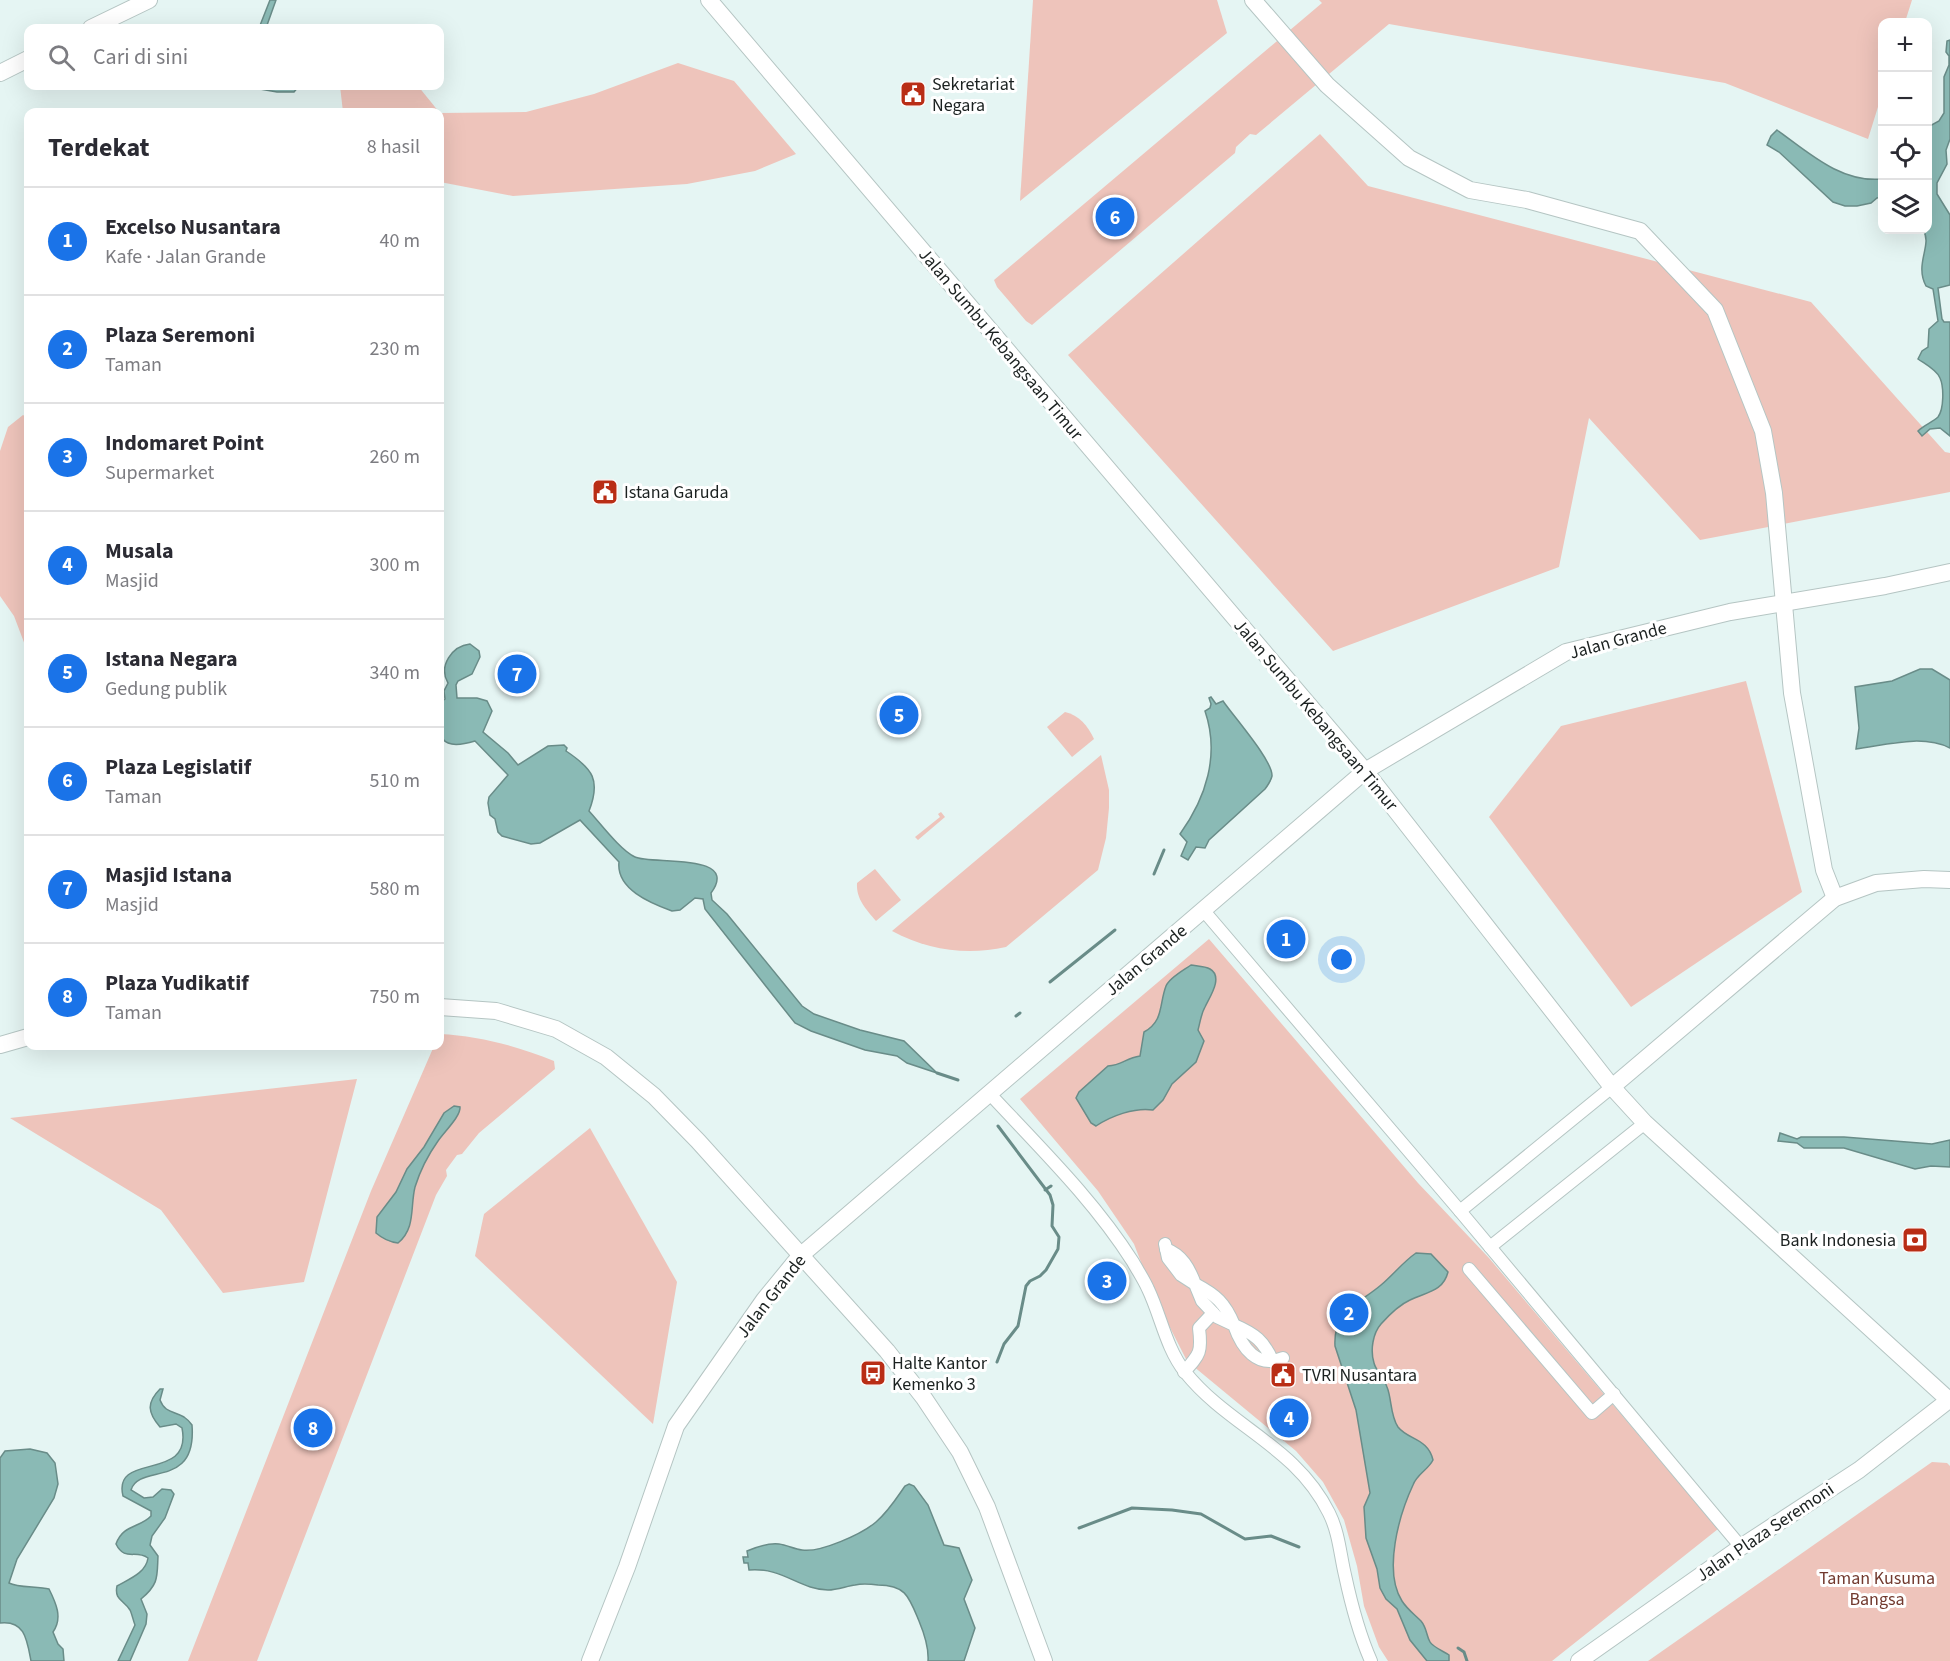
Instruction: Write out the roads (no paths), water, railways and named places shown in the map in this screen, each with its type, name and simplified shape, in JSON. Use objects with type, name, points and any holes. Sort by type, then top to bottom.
[{"type":"street","points":[[99,24],[149,0]]},
{"type":"street","name":"Jalan Sumbu Kebangsaan Timur","points":[[708,0],[1365,771],[1612,1087],[1645,1123],[1949,1401]]},
{"type":"street","points":[[1253,0],[1327,85],[1409,158],[1470,190],[1527,200],[1640,231],[1715,310],[1763,431],[1774,493],[1792,693],[1824,870],[1835,898]]},
{"type":"street","points":[[0,73],[24,61]]},
{"type":"street","name":"Jalan Grande","points":[[590,1661],[627,1567],[676,1426],[764,1300],[800,1256],[1365,771],[1566,652],[1730,612],[1885,586],[1950,572]]},
{"type":"street","points":[[1460,1211],[1612,1087],[1835,898],[1876,884],[1924,879],[1950,880]]},
{"type":"street","points":[[1203,911],[1460,1211],[1741,1547]]},
{"type":"street","points":[[444,1007],[496,1011],[556,1029],[606,1057],[661,1103],[698,1142],[887,1351],[924,1398],[960,1452],[987,1507],[1044,1661]]},
{"type":"street","points":[[0,1046],[24,1038]]},
{"type":"street","points":[[989,1093],[1071,1182],[1120,1243],[1149,1290],[1158,1319],[1185,1372],[1231,1416],[1263,1438],[1294,1464],[1315,1490],[1330,1515],[1339,1542],[1354,1612],[1371,1661]]},
{"type":"street","points":[[1490,1247],[1645,1123]]},
{"type":"street","points":[[1165,1246],[1176,1253],[1190,1270],[1202,1301],[1217,1317],[1234,1325]]},
{"type":"street","points":[[1469,1269],[1592,1413],[1614,1394]]},
{"type":"street","points":[[1196,1284],[1213,1293],[1227,1308],[1240,1342],[1254,1356],[1265,1362],[1278,1360]]},
{"type":"street","points":[[1185,1372],[1199,1356],[1201,1346],[1199,1328],[1213,1313]]},
{"type":"street","name":"Jalan Plaza Seremoni","points":[[1579,1661],[1741,1547],[1859,1470],[1949,1401]]},
{"type":"water","points":[[270,0],[276,0],[267,24],[261,24]]},
{"type":"water","points":[[1950,40],[1950,139],[1946,150],[1947,164],[1937,183],[1937,194],[1950,215],[1950,285],[1938,288],[1942,319],[1944,322],[1950,322],[1950,436],[1940,428],[1930,429],[1922,436],[1918,431],[1938,417],[1943,398],[1938,375],[1918,359],[1922,351],[1928,347],[1929,329],[1938,321],[1933,289],[1926,286],[1922,262],[1926,242],[1925,234],[1932,234],[1932,125],[1939,121],[1944,113],[1944,77],[1949,65],[1949,56],[1946,52],[1947,41]]},
{"type":"water","points":[[265,90],[296,90],[294,92]]},
{"type":"water","points":[[1777,130],[1826,165],[1853,176],[1878,179],[1878,198],[1871,203],[1857,206],[1845,206],[1833,202],[1779,152],[1767,145]]},
{"type":"water","points":[[470,644],[479,651],[480,657],[472,674],[458,681],[457,698],[477,698],[487,701],[492,711],[483,732],[508,753],[518,765],[548,746],[564,745],[567,748],[566,751],[583,764],[592,776],[594,791],[589,811],[623,849],[635,857],[690,863],[714,871],[717,880],[711,893],[712,900],[727,914],[802,1006],[814,1014],[860,1030],[904,1041],[937,1073],[907,1063],[897,1056],[865,1050],[795,1023],[705,909],[703,899],[695,898],[680,910],[672,911],[636,894],[623,880],[619,862],[580,820],[540,843],[531,844],[502,836],[498,832],[495,819],[490,815],[488,803],[489,797],[508,775],[475,741],[453,744],[444,740],[444,691],[448,683],[445,677],[446,664],[452,653]]},
{"type":"water","points":[[1920,669],[1932,669],[1950,680],[1950,748],[1916,741],[1856,749],[1859,728],[1855,687],[1892,681]]},
{"type":"water","points":[[1211,697],[1216,704],[1223,701],[1260,750],[1271,769],[1272,776],[1265,789],[1209,840],[1205,848],[1196,847],[1188,860],[1181,856],[1187,842],[1180,834],[1197,806],[1208,776],[1211,744],[1205,711],[1210,708],[1209,698]]},
{"type":"water","points":[[1191,965],[1210,969],[1216,977],[1198,1030],[1204,1041],[1196,1062],[1172,1084],[1163,1100],[1153,1110],[1123,1113],[1096,1126],[1091,1123],[1076,1098],[1079,1092],[1108,1066],[1140,1056],[1144,1032],[1155,1023],[1158,1017],[1168,983]]},
{"type":"water","points":[[454,1106],[460,1107],[460,1111],[431,1152],[417,1181],[408,1231],[398,1243],[384,1239],[376,1233],[377,1217],[396,1192],[407,1169],[424,1147],[444,1113]]},
{"type":"water","points":[[1780,1133],[1797,1139],[1801,1137],[1844,1137],[1932,1144],[1950,1140],[1950,1167],[1931,1166],[1915,1169],[1844,1148],[1804,1148],[1797,1143],[1778,1141]]},
{"type":"water","points":[[1416,1253],[1431,1254],[1448,1272],[1446,1279],[1438,1288],[1406,1302],[1387,1317],[1376,1332],[1372,1353],[1375,1366],[1387,1387],[1398,1427],[1427,1447],[1433,1460],[1415,1481],[1398,1527],[1393,1559],[1396,1589],[1404,1604],[1423,1624],[1430,1642],[1449,1655],[1449,1661],[1427,1661],[1410,1640],[1397,1609],[1386,1599],[1380,1588],[1377,1569],[1366,1538],[1364,1507],[1370,1493],[1356,1410],[1335,1346],[1338,1324],[1349,1309],[1381,1285]]},
{"type":"water","points":[[160,1389],[163,1389],[160,1400],[164,1407],[184,1417],[192,1425],[191,1445],[186,1459],[177,1467],[136,1482],[131,1490],[144,1498],[153,1497],[162,1489],[171,1490],[174,1494],[165,1518],[152,1536],[150,1545],[158,1556],[156,1580],[141,1599],[147,1614],[146,1624],[130,1661],[118,1661],[135,1625],[130,1610],[118,1597],[117,1586],[140,1572],[148,1558],[123,1553],[116,1544],[123,1533],[151,1516],[151,1511],[123,1496],[123,1482],[129,1474],[176,1456],[182,1445],[182,1428],[176,1424],[160,1427],[151,1413],[152,1399]]},
{"type":"water","points":[[30,1449],[47,1453],[55,1463],[58,1484],[54,1498],[17,1559],[9,1583],[49,1589],[58,1616],[53,1632],[63,1649],[64,1661],[31,1661],[26,1639],[20,1628],[8,1623],[0,1623],[0,1458],[5,1451]]},
{"type":"water","points":[[909,1484],[914,1486],[928,1505],[944,1545],[959,1548],[972,1580],[964,1599],[975,1628],[964,1661],[928,1661],[924,1636],[912,1605],[905,1594],[895,1587],[858,1584],[831,1590],[818,1589],[772,1572],[749,1570],[748,1563],[744,1563],[743,1557],[748,1557],[747,1551],[771,1544],[810,1550],[830,1546],[851,1537],[870,1527],[880,1518]]},
{"type":"waterway","points":[[1154,874],[1164,850]]},
{"type":"waterway","points":[[1050,982],[1115,930]]},
{"type":"waterway","points":[[1016,1016],[1020,1013]]},
{"type":"waterway","points":[[937,1073],[958,1080]]},
{"type":"waterway","points":[[997,1362],[1004,1344],[1018,1326],[1026,1286],[1046,1270],[1058,1249],[1059,1237],[1052,1226],[1053,1205],[1050,1195],[998,1126]]},
{"type":"waterway","points":[[1045,1190],[1051,1186]]},
{"type":"waterway","points":[[1079,1528],[1132,1508],[1172,1510],[1201,1514],[1245,1539],[1271,1536],[1299,1547]]},
{"type":"waterway","points":[[1458,1648],[1464,1652],[1467,1661]]},
{"type":"place","name":"Sekretariat Negara","points":[[913,94]]},
{"type":"place","name":"Plaza Legislatif","points":[[1115,217]]},
{"type":"place","name":"Istana Garuda","points":[[605,492]]},
{"type":"place","name":"Masjid Istana","points":[[517,674]]},
{"type":"place","name":"Istana Negara","points":[[899,715]]},
{"type":"place","name":"Excelso Nusantara","points":[[1286,939]]},
{"type":"place","name":"Bank Indonesia","points":[[1915,1240]]},
{"type":"place","name":"Indomaret Point","points":[[1107,1281]]},
{"type":"place","name":"Plaza Seremoni","points":[[1349,1313]]},
{"type":"place","name":"Halte Kantor Kemenko 3","points":[[873,1373]]},
{"type":"place","name":"TVRI Nusantara","points":[[1283,1375]]},
{"type":"place","name":"Musala","points":[[1289,1418]]},
{"type":"place","name":"Plaza Yudikatif","points":[[313,1428]]},
{"type":"park label","name":"Taman Kusuma Bangsa","points":[[1877,1588]]}]
